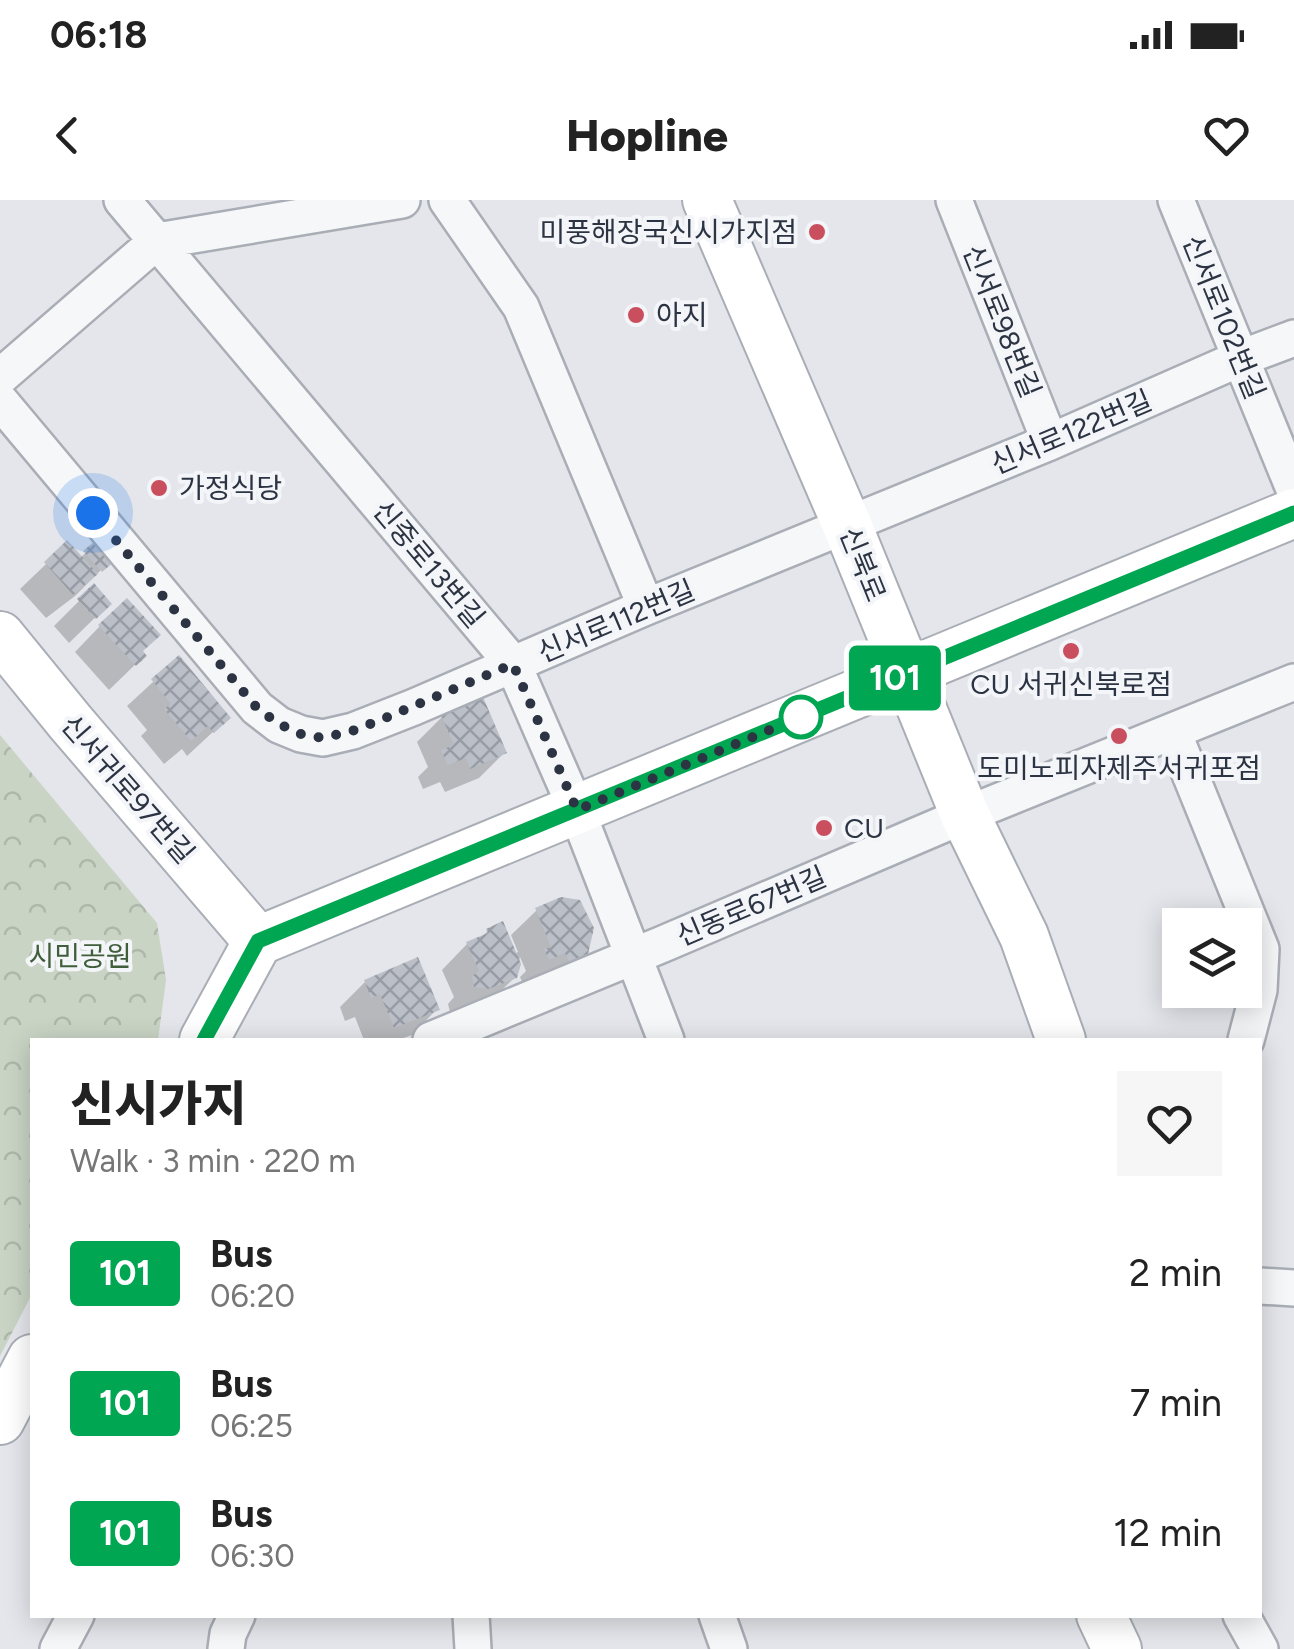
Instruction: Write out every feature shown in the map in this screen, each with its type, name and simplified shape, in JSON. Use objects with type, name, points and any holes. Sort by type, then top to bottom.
[{"type":"street","name":"신중로13번길","points":[[122,200],[513,664],[577,810],[665,1038]]},
{"type":"street","points":[[0,377],[158,241],[402,200]]},
{"type":"street","points":[[447,200],[521,306],[646,607]]},
{"type":"street","name":"신북로","points":[[708,200],[965,814],[1024,936],[1060,1038]]},
{"type":"street","name":"신서로98번길","points":[[954,200],[1050,442]]},
{"type":"street","name":"신서로102번길","points":[[1176,200],[1294,489]]},
{"type":"street","name":"신서로122번길","points":[[847,525],[1294,338]]},
{"type":"street","name":"신서로112번길","points":[[0,401],[257,708],[301,734],[323,738],[352,731],[847,525]]},
{"type":"street","points":[[205,1038],[258,941],[1294,513]]},
{"type":"street","name":"신서귀로97번길","points":[[0,636],[258,941]]},
{"type":"street","name":"신동로67번길","points":[[436,1038],[965,814],[1294,682]]},
{"type":"street","points":[[1174,732],[1261,949],[1260,990],[1247,1038]]},
{"type":"street","points":[[1262,1286],[1294,1288]]},
{"type":"street","points":[[0,1420],[30,1364]]},
{"type":"street","points":[[58,1649],[74,1618]]},
{"type":"street","points":[[226,1649],[236,1618]]},
{"type":"street","points":[[471,1618],[473,1649]]},
{"type":"street","points":[[718,1618],[729,1649]]},
{"type":"street","points":[[1102,1618],[1116,1649]]},
{"type":"street","points":[[1244,1618],[1260,1649]]},
{"type":"green space","name":"시민공원","points":[[0,735],[157,923],[166,980],[158,1038],[30,1038],[30,1298],[0,1356]]},
{"type":"building","points":[[67,540],[98,574],[73,595],[44,562]]},
{"type":"building","points":[[96,540],[114,562],[102,572],[83,551]]},
{"type":"building","points":[[94,583],[112,604],[96,619],[77,599]]},
{"type":"building","points":[[127,598],[161,635],[143,651],[147,656],[136,666],[98,625]]},
{"type":"building","points":[[179,655],[231,718],[214,733],[208,726],[191,741],[164,709],[171,704],[151,679]]},
{"type":"building","points":[[483,697],[507,753],[470,769],[466,758],[448,765],[441,750],[454,745],[441,715]]},
{"type":"building","points":[[561,897],[580,900],[594,928],[588,954],[569,962],[565,953],[549,960],[544,949],[551,947],[535,908]]},
{"type":"building","points":[[503,921],[521,964],[517,978],[488,989],[474,987],[472,976],[479,971],[466,942],[488,933],[486,929]]},
{"type":"building","points":[[418,957],[440,1010],[394,1028],[380,994],[371,998],[364,980]]},
{"type":"bus line","name":"101","points":[[205,1038],[258,941],[1294,513]]},
{"type":"place","name":"미풍해장국신시가지점","points":[[817,232]]},
{"type":"place","name":"아지","points":[[636,315]]},
{"type":"place","name":"가정식당","points":[[159,488]]},
{"type":"place","name":"CU 서귀신북로점","points":[[1071,651]]},
{"type":"place","name":"도미노피자제주서귀포점","points":[[1119,736]]},
{"type":"place","name":"CU","points":[[824,828]]},
{"type":"route","points":[[93,513],[257,708],[301,734],[323,738],[352,731],[513,664],[577,810],[801,717]]}]
